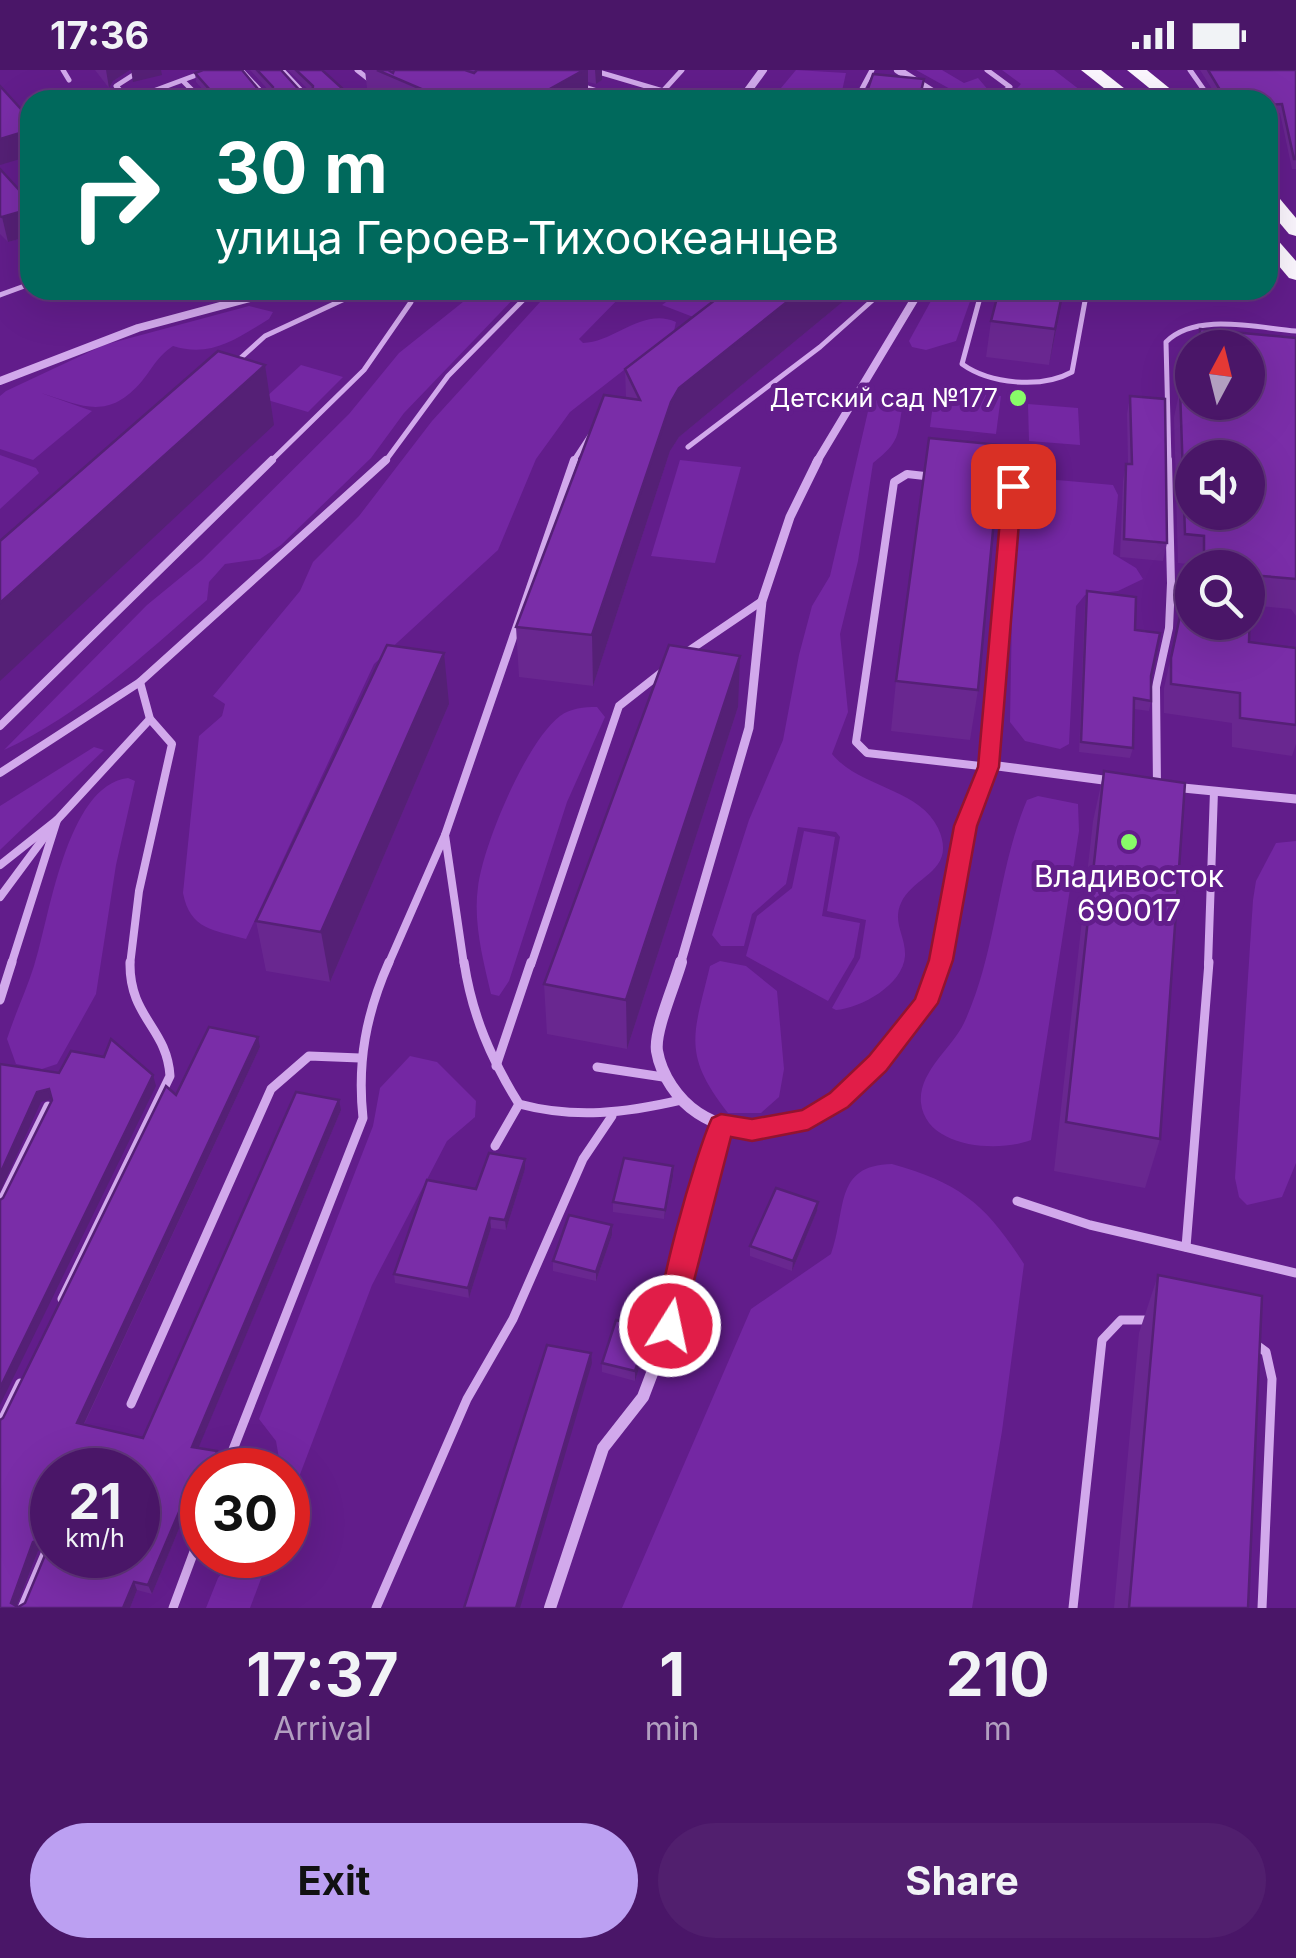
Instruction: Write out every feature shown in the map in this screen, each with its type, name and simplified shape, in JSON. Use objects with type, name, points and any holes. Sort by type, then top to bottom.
[{"type":"highway","points":[[1090,70],[1117,90]]},
{"type":"highway","points":[[1136,70],[1162,90]]},
{"type":"highway","points":[[1278,209],[1296,230]]},
{"type":"highway","points":[[1278,253],[1296,274]]},
{"type":"street","points":[[748,90],[763,70]]},
{"type":"street","points":[[898,70],[929,90]]},
{"type":"street","points":[[0,381],[80,346],[165,318],[239,300]]},
{"type":"street","points":[[915,300],[814,466],[790,517],[762,601],[749,728],[656,1047],[663,1077],[681,1100],[721,1125],[752,1130],[808,1119],[839,1100],[878,1064],[926,1003],[941,960],[965,826],[988,767],[1129,783]]},
{"type":"street","points":[[1143,784],[1296,798]]},
{"type":"street","points":[[550,1608],[602,1448],[643,1397],[670,1326],[674,1293],[721,1125]]},
{"type":"lane","points":[[63,70],[68,80]]},
{"type":"lane","points":[[120,90],[116,86],[141,70]]},
{"type":"lane","points":[[157,90],[210,70]]},
{"type":"lane","points":[[240,70],[259,90]]},
{"type":"lane","points":[[282,70],[301,90]]},
{"type":"lane","points":[[358,70],[379,88]]},
{"type":"lane","points":[[592,70],[660,90]]},
{"type":"lane","points":[[664,90],[682,70]]},
{"type":"lane","points":[[987,70],[1010,87],[1006,90]]},
{"type":"lane","points":[[182,81],[191,90]]},
{"type":"lane","points":[[570,82],[594,90]]},
{"type":"lane","points":[[227,370],[265,336],[342,300]]},
{"type":"lane","points":[[0,726],[364,370],[411,300]]},
{"type":"lane","points":[[0,772],[140,682],[382,465],[448,376],[524,300]]},
{"type":"lane","points":[[688,447],[820,347],[873,300]]},
{"type":"lane","points":[[979,300],[962,364],[975,374],[1048,382],[1072,372],[1084,300]]},
{"type":"lane","points":[[1157,786],[1156,687],[1169,628],[1171,583],[1166,342],[1174,331],[1194,326],[1296,332]]},
{"type":"lane","points":[[234,1448],[363,1118],[360,1058],[374,992],[445,835],[568,469],[586,438],[600,425]]},
{"type":"lane","points":[[906,474],[1013,486],[988,767],[866,753],[856,742],[894,482],[906,474]]},
{"type":"lane","points":[[496,1066],[619,706],[700,640],[762,601]]},
{"type":"lane","points":[[57,1308],[170,1076],[170,1053],[133,1002],[130,981],[134,916],[164,796],[172,744],[150,720],[140,682]]},
{"type":"lane","points":[[0,897],[57,820],[150,720]]},
{"type":"lane","points":[[1186,1248],[1207,1012],[1214,790]]},
{"type":"lane","points":[[0,865],[57,820]]},
{"type":"lane","points":[[0,1000],[57,820]]},
{"type":"lane","points":[[445,835],[470,1004],[496,1066],[519,1104],[557,1116],[612,1116],[681,1100]]},
{"type":"lane","points":[[131,1404],[271,1090],[309,1056],[360,1058]]},
{"type":"lane","points":[[597,1067],[663,1077]]},
{"type":"lane","points":[[495,1146],[519,1104]]},
{"type":"lane","points":[[0,1204],[48,1106]]},
{"type":"lane","points":[[376,1608],[467,1399],[513,1319],[583,1159],[612,1116]]},
{"type":"lane","points":[[1018,1201],[1090,1225],[1296,1273]]},
{"type":"lane","points":[[1073,1608],[1102,1340],[1108,1326],[1131,1316],[1162,1322]]},
{"type":"lane","points":[[1237,1337],[1256,1343],[1271,1364],[1262,1608]]},
{"type":"lane","points":[[0,1424],[24,1376]]},
{"type":"lane","points":[[22,1608],[35,1578]]},
{"type":"lane","points":[[173,1608],[184,1578]]},
{"type":"shaded area","points":[[796,70],[846,73],[842,90],[779,90]]},
{"type":"shaded area","points":[[916,70],[942,70],[964,83],[978,78],[988,90],[952,90]]},
{"type":"shaded area","points":[[1002,70],[1054,70],[1080,90],[1015,90],[1021,84]]},
{"type":"shaded area","points":[[465,300],[512,300],[404,413],[371,458],[281,545],[260,559],[225,564],[209,582],[207,600],[159,642],[59,720],[4,750],[147,605],[202,560],[349,414],[399,353]]},
{"type":"shaded area","points":[[542,300],[617,300],[579,339],[583,343],[652,319],[676,322],[674,331],[570,412],[536,459],[498,550],[374,664],[246,939],[214,930],[191,915],[183,893],[199,736],[222,716],[225,704],[213,696],[300,591],[313,562],[359,516],[432,421]]},
{"type":"shaded area","points":[[669,300],[728,300],[701,320],[662,305]]},
{"type":"shaded area","points":[[932,300],[970,300],[956,341],[926,350],[912,347],[909,341]]},
{"type":"shaded area","points":[[249,306],[273,312],[269,319],[223,344],[199,350],[173,346],[118,402],[95,407],[41,393],[92,411],[33,460],[0,449],[0,396],[6,391],[104,345]]},
{"type":"shaded area","points":[[301,365],[343,377],[308,412],[264,399]]},
{"type":"shaded area","points":[[935,389],[1001,396],[996,434],[930,427]]},
{"type":"shaded area","points":[[896,397],[903,403],[898,431],[889,449],[873,463],[858,561],[840,634],[848,712],[832,754],[858,774],[917,804],[938,828],[942,854],[938,864],[901,903],[898,917],[905,956],[897,976],[868,1000],[836,1010],[832,1008],[860,958],[866,920],[827,911],[840,837],[836,832],[798,827],[786,884],[752,914],[744,946],[721,946],[712,935],[749,820],[783,740],[799,655],[812,606],[830,576],[869,407],[878,399]]},
{"type":"shaded area","points":[[1028,404],[1078,408],[1080,445],[1029,441]]},
{"type":"shaded area","points":[[0,455],[36,468],[39,473],[0,509]]},
{"type":"shaded area","points":[[680,460],[741,467],[715,563],[651,556]]},
{"type":"shaded area","points":[[1046,479],[1113,485],[1118,495],[1113,554],[1136,568],[1143,579],[1118,591],[1085,595],[1076,606],[1069,744],[1060,749],[1025,741],[1010,722],[1013,555],[1021,492]]},
{"type":"shaded area","points":[[597,707],[605,717],[567,802],[509,981],[499,996],[491,994],[480,941],[477,900],[497,821],[520,770],[547,729],[569,711]]},
{"type":"shaded area","points":[[94,747],[104,750],[0,850],[0,806]]},
{"type":"shaded area","points":[[128,778],[135,781],[116,865],[96,994],[57,1064],[42,1069],[16,1064],[7,1039],[34,966],[63,858],[89,804],[107,786]]},
{"type":"shaded area","points":[[1038,796],[1078,804],[1079,831],[1031,1140],[1001,1146],[966,1143],[936,1130],[926,1118],[921,1092],[930,1071],[959,1032],[975,996],[1017,827],[1027,800]]},
{"type":"shaded area","points":[[804,831],[835,837],[822,916],[860,923],[854,957],[828,1001],[746,956],[757,916],[792,888]]},
{"type":"shaded area","points":[[1296,841],[1296,1163],[1282,1197],[1247,1205],[1239,1197],[1235,1178],[1253,900],[1256,881],[1276,843]]},
{"type":"shaded area","points":[[720,961],[746,966],[777,991],[784,1069],[779,1097],[761,1113],[728,1113],[697,1058],[699,1009],[710,966]]},
{"type":"shaded area","points":[[410,1056],[437,1062],[476,1101],[475,1117],[447,1141],[372,1285],[310,1448],[277,1448],[259,1419],[373,1126],[380,1088]]},
{"type":"shaded area","points":[[892,1164],[937,1179],[970,1199],[1024,1264],[1002,1431],[972,1608],[622,1608],[751,1309],[831,1254],[851,1182],[873,1166]]},
{"type":"shaded area","points":[[218,1578],[261,1578],[250,1608],[206,1608]]},
{"type":"building","points":[[242,70],[259,90],[210,90],[195,73]]},
{"type":"building","points":[[257,70],[281,70],[299,90],[272,90]]},
{"type":"building","points":[[296,70],[322,70],[344,90],[313,90]]},
{"type":"building","points":[[377,70],[584,70],[548,90],[424,90]]},
{"type":"building","points":[[1208,70],[1296,70],[1296,159],[1282,104],[1278,104],[1278,90],[1220,90]]},
{"type":"building","points":[[873,74],[924,79],[921,90],[867,90]]},
{"type":"building","points":[[0,86],[20,108],[20,133],[0,139]]},
{"type":"building","points":[[0,169],[20,191],[20,212],[0,216]]},
{"type":"building","points":[[715,300],[789,300],[679,388],[592,635],[516,627],[604,395],[640,400],[625,369]]},
{"type":"building","points":[[996,300],[1061,300],[1055,329],[991,321]]},
{"type":"building","points":[[1265,335],[1296,338],[1296,579],[1265,576],[1265,550],[1204,550],[1204,536],[1185,534],[1185,530],[1265,530],[1265,440],[1182,440],[1181,420],[1265,420]]},
{"type":"building","points":[[218,351],[265,365],[0,603],[0,541]]},
{"type":"building","points":[[1130,396],[1165,399],[1167,543],[1124,539],[1126,464],[1132,464]]},
{"type":"building","points":[[929,438],[1001,445],[978,690],[896,681]]},
{"type":"building","points":[[1087,591],[1136,597],[1135,630],[1160,633],[1151,676],[1151,701],[1134,698],[1133,748],[1081,742]]},
{"type":"building","points":[[1175,639],[1249,640],[1296,648],[1296,725],[1240,718],[1240,693],[1171,684]]},
{"type":"building","points":[[387,645],[444,653],[321,932],[256,921]]},
{"type":"building","points":[[669,645],[740,656],[626,1000],[544,984]]},
{"type":"building","points":[[1104,771],[1185,783],[1160,1139],[1066,1122]]},
{"type":"building","points":[[209,1027],[258,1037],[77,1423],[143,1438],[296,1092],[339,1100],[192,1447],[198,1448],[180,1448],[180,1510],[160,1557],[160,1448],[30,1448],[30,1550],[11,1603],[18,1607],[25,1603],[35,1578],[151,1578],[148,1585],[134,1582],[123,1608],[0,1608],[0,1420],[166,1086],[176,1095]]},
{"type":"building","points":[[111,1039],[153,1075],[0,1388],[0,1200],[52,1100],[49,1089],[37,1092],[0,1174],[0,1064],[59,1073],[71,1051],[104,1057]]},
{"type":"building","points":[[489,1153],[525,1159],[505,1220],[490,1218],[468,1288],[394,1274],[427,1180],[476,1189]]},
{"type":"building","points":[[624,1158],[673,1166],[665,1210],[613,1202]]},
{"type":"building","points":[[776,1188],[818,1202],[793,1261],[750,1246]]},
{"type":"building","points":[[569,1215],[612,1225],[596,1272],[553,1261]]},
{"type":"building","points":[[1158,1275],[1262,1296],[1248,1608],[1129,1608]]},
{"type":"building","points":[[616,1320],[649,1328],[635,1371],[602,1363]]},
{"type":"building","points":[[547,1345],[591,1353],[516,1608],[464,1608]]},
{"type":"place","name":"Детский сад №177","points":[[1018,398]]},
{"type":"place","name":"Владивосток 690017","points":[[1129,842]]},
{"type":"route","points":[[670,1326],[674,1293],[721,1125],[752,1130],[808,1119],[839,1100],[878,1064],[926,1003],[941,960],[965,826],[988,767],[994,732],[1013,486]]}]
